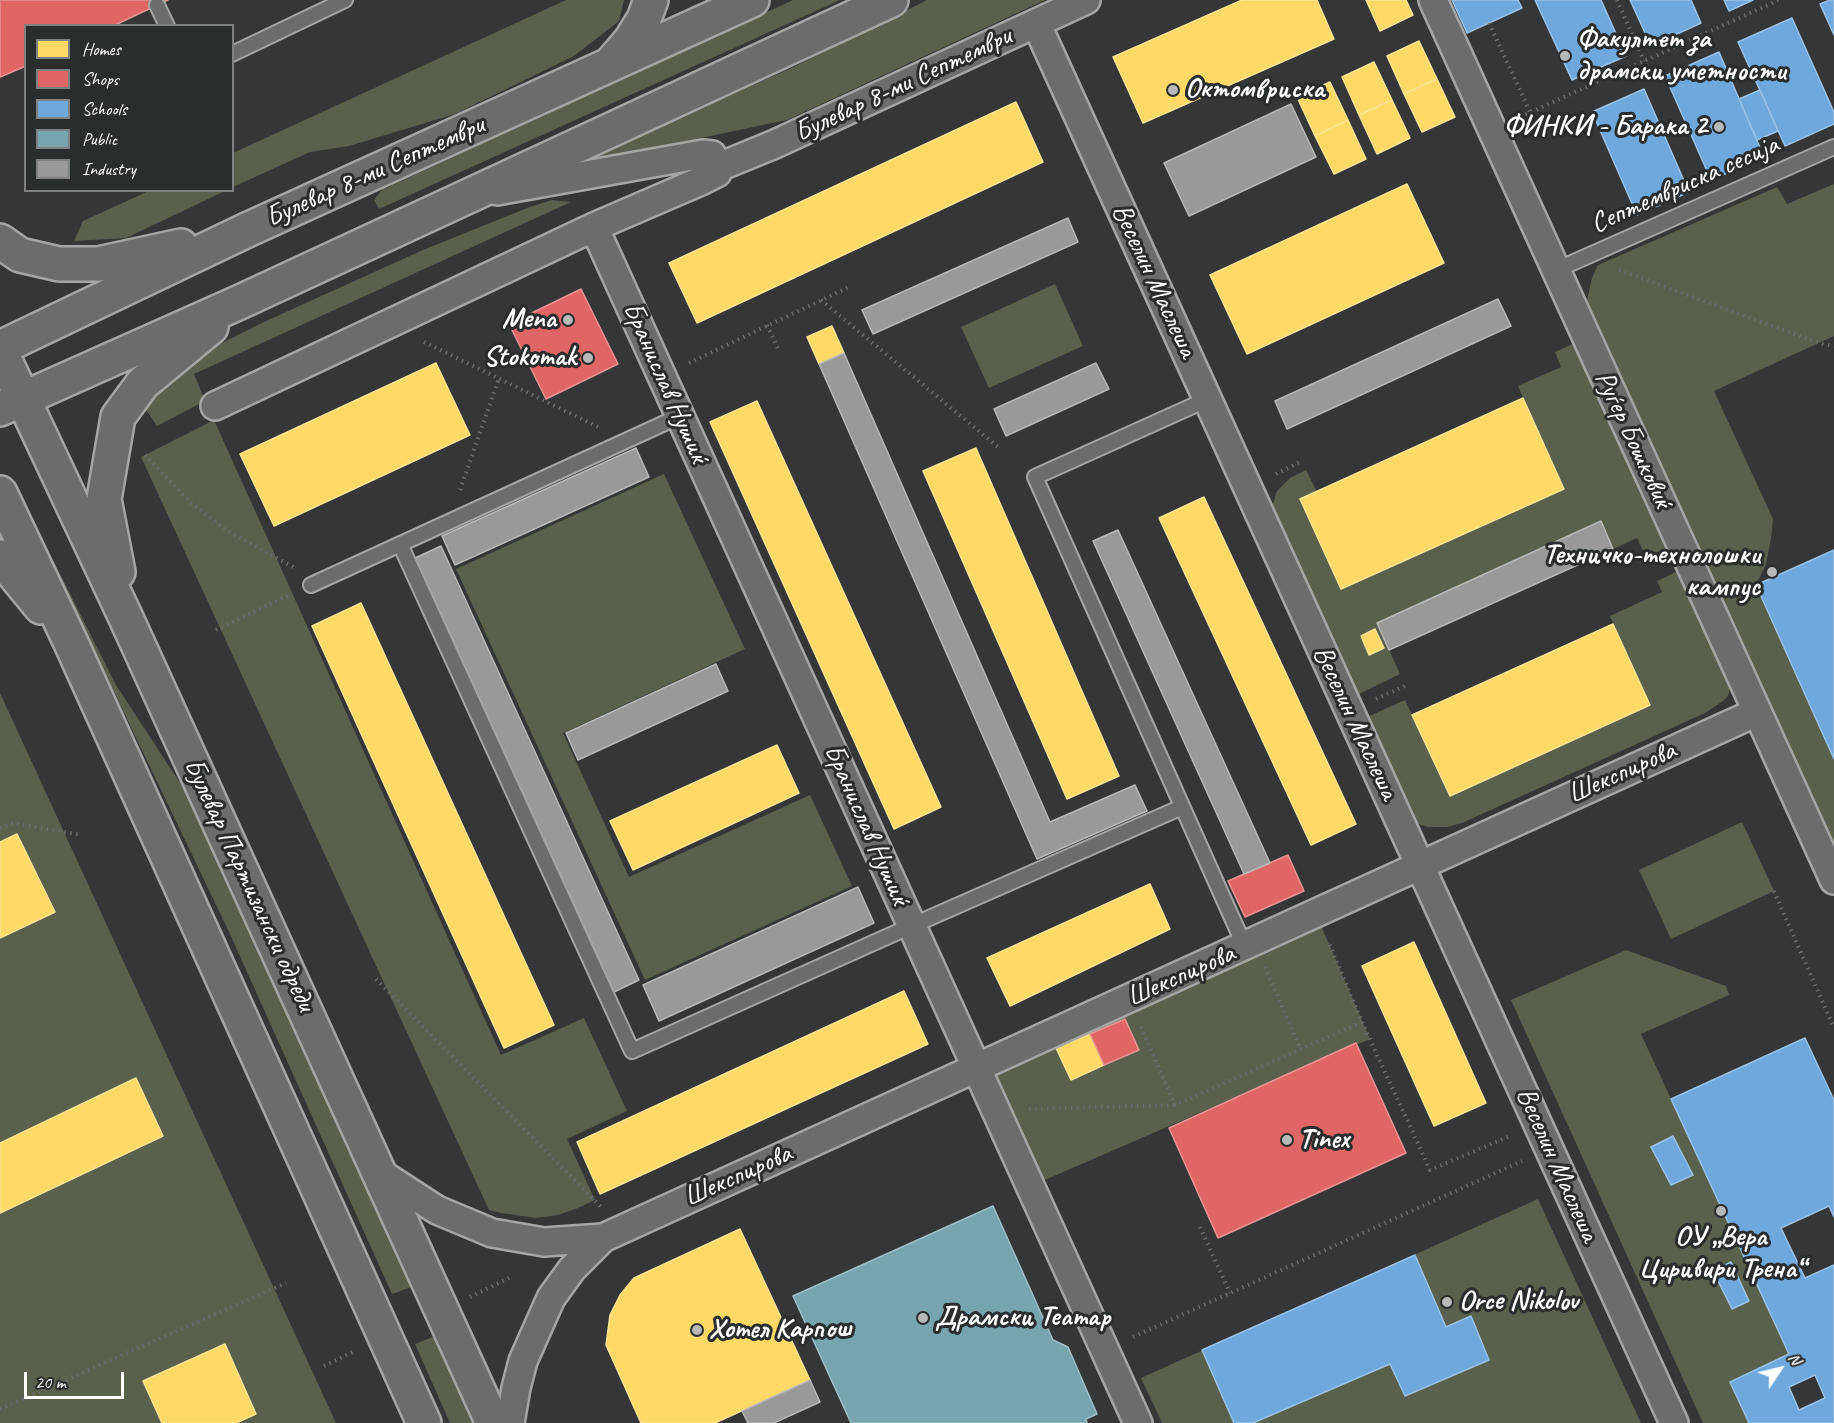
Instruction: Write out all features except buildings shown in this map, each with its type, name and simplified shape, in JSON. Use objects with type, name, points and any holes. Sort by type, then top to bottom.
[{"type":"street","points":[[608,66],[644,20],[651,0]]},
{"type":"street","name":"Булевар 8-ми Септември","points":[[0,349],[247,230],[752,0]]},
{"type":"street","name":"Булевар 8-ми Септември","points":[[12,404],[240,302],[464,196],[891,0]]},
{"type":"street","name":"Булевар 8-ми Септември","points":[[719,167],[775,144],[1086,0]]},
{"type":"street","name":"Руѓер Бошковиќ","points":[[1433,0],[1834,880]]},
{"type":"street","name":"Веселин Маслеша","points":[[1036,23],[1674,1423]]},
{"type":"street","name":"Булевар 8-ми Септември","points":[[215,406],[594,227],[703,180],[717,173],[719,167],[712,155],[703,154],[464,196]]},
{"type":"street","name":"Бранислав Нушиќ","points":[[594,227],[1138,1423]]},
{"type":"street","points":[[0,241],[20,255],[59,264],[98,264],[247,230]]},
{"type":"street","points":[[126,618],[104,499],[118,417],[143,383],[240,302]]},
{"type":"street","name":"Булевар Партизански одреди","points":[[0,349],[12,404],[126,618],[493,1423]]},
{"type":"street","points":[[0,493],[71,643],[424,1423]]},
{"type":"street","points":[[0,557],[71,643]]},
{"type":"street","name":"Шекспирова","points":[[380,1173],[437,1210],[492,1233],[544,1242],[612,1233],[1757,712]]},
{"type":"street","name":"Шекспирова","points":[[510,1423],[523,1361],[551,1298],[572,1269],[612,1233]]},
{"type":"lane","points":[[234,53],[345,0]]},
{"type":"lane","points":[[157,5],[166,24]]},
{"type":"lane","name":"Септемвриска сесија","points":[[1556,270],[1834,147]]},
{"type":"lane","points":[[1208,399],[1035,477],[1182,807],[1250,944]]},
{"type":"lane","points":[[311,585],[680,416]]},
{"type":"lane","points":[[400,544],[632,1051],[1182,807]]},
{"type":"path","points":[[1617,0],[1644,61]]},
{"type":"path","points":[[1493,131],[1530,112],[1779,0]]},
{"type":"path","points":[[1490,23],[1530,112]]},
{"type":"path","points":[[1585,257],[1819,343],[1834,346]]},
{"type":"path","points":[[662,375],[851,286]]},
{"type":"path","points":[[821,300],[998,447]]},
{"type":"path","points":[[388,324],[627,441]]},
{"type":"path","points":[[767,325],[779,351]]},
{"type":"path","points":[[449,522],[499,378]]},
{"type":"path","points":[[144,454],[191,503],[226,530],[288,566],[328,577]]},
{"type":"path","points":[[216,630],[311,585]]},
{"type":"path","points":[[0,828],[13,823],[82,835]]},
{"type":"path","points":[[1774,891],[1834,1028]]},
{"type":"path","points":[[1316,914],[1362,1022],[1430,1170],[1544,1136]]},
{"type":"path","points":[[1250,944],[1300,1048]]},
{"type":"path","points":[[376,979],[612,1233]]},
{"type":"path","points":[[1129,999],[1175,1104]]},
{"type":"path","points":[[996,1110],[1175,1104],[1362,1022]]},
{"type":"path","points":[[1104,1350],[1230,1293],[1544,1136]]},
{"type":"path","points":[[1200,1227],[1230,1293]]},
{"type":"path","points":[[0,1409],[286,1283]]},
{"type":"green space","points":[[566,0],[624,0],[619,21],[574,56],[455,114],[349,146],[310,152],[234,187],[234,153]]},
{"type":"green space","points":[[793,0],[840,0],[379,209],[374,200],[382,190]]},
{"type":"green space","points":[[927,0],[1045,0],[787,120],[601,159],[598,155],[798,65]]},
{"type":"green space","points":[[1834,184],[1834,336],[1714,391],[1773,519],[1766,564],[1756,585],[1834,759],[1834,843],[1587,300],[1592,278],[1598,265],[1777,187],[1787,204]]},
{"type":"green space","points":[[147,192],[223,192],[126,238],[74,241],[83,221]]},
{"type":"green space","points":[[552,200],[571,202],[194,374],[205,401],[157,426],[141,402],[196,356],[266,321],[423,250]]},
{"type":"green space","points":[[1055,284],[1083,346],[989,388],[961,327]]},
{"type":"green space","points":[[1577,342],[1671,550],[1648,561],[1637,538],[1613,549],[1601,522],[1377,623],[1400,674],[1355,696],[1271,510],[1277,491],[1290,478],[1306,470],[1317,492],[1300,500],[1341,589],[1564,489],[1518,386],[1561,367],[1555,352]]},
{"type":"green space","points":[[214,420],[501,1055],[584,1018],[627,1111],[567,1139],[595,1200],[558,1215],[536,1218],[489,1210],[141,457]]},
{"type":"green space","points":[[664,474],[745,649],[563,733],[629,877],[810,795],[852,886],[645,980],[456,569]]},
{"type":"green space","points":[[18,491],[116,685],[184,789],[414,1286],[392,1294],[229,932]]},
{"type":"green space","points":[[1680,570],[1731,684],[1728,696],[1723,701],[1705,713],[1462,823],[1447,827],[1428,827],[1412,819],[1365,718],[1405,700],[1450,796],[1649,705],[1610,616],[1662,592],[1657,581]]},
{"type":"green space","points":[[0,693],[336,1423],[0,1423]]},
{"type":"green space","points":[[1742,822],[1774,891],[1671,939],[1639,870]]},
{"type":"green space","points":[[1316,914],[1370,1039],[1031,1186],[976,1068]]},
{"type":"green space","points":[[1626,950],[1726,986],[1729,995],[1641,1034],[1789,1354],[1730,1381],[1749,1423],[1703,1423],[1511,1000]]},
{"type":"green space","name":"Orce Nikolov","points":[[1538,1199],[1641,1423],[1162,1423],[1141,1378]]},
{"type":"green space","points":[[435,1336],[473,1423],[450,1423],[415,1344]]},
{"type":"place","name":"Факултет за драмски уметности","points":[[1565,56]]},
{"type":"place","name":"Октомвриска","points":[[1173,90]]},
{"type":"place","name":"ФИНКИ - Барака 2","points":[[1719,127]]},
{"type":"place","name":"Mena","points":[[568,320]]},
{"type":"place","name":"Stokomak","points":[[588,358]]},
{"type":"place","name":"Техничко-технолошки кампус","points":[[1772,572]]},
{"type":"place","name":"Tinex","points":[[1287,1140]]},
{"type":"place","name":"ОУ „Вера Циривири Трена“","points":[[1721,1211]]},
{"type":"place","name":"Orce Nikolov","points":[[1447,1302]]},
{"type":"place","name":"Драмски Театар","points":[[923,1318]]},
{"type":"place","name":"Хотел Карпош","points":[[697,1330]]}]
